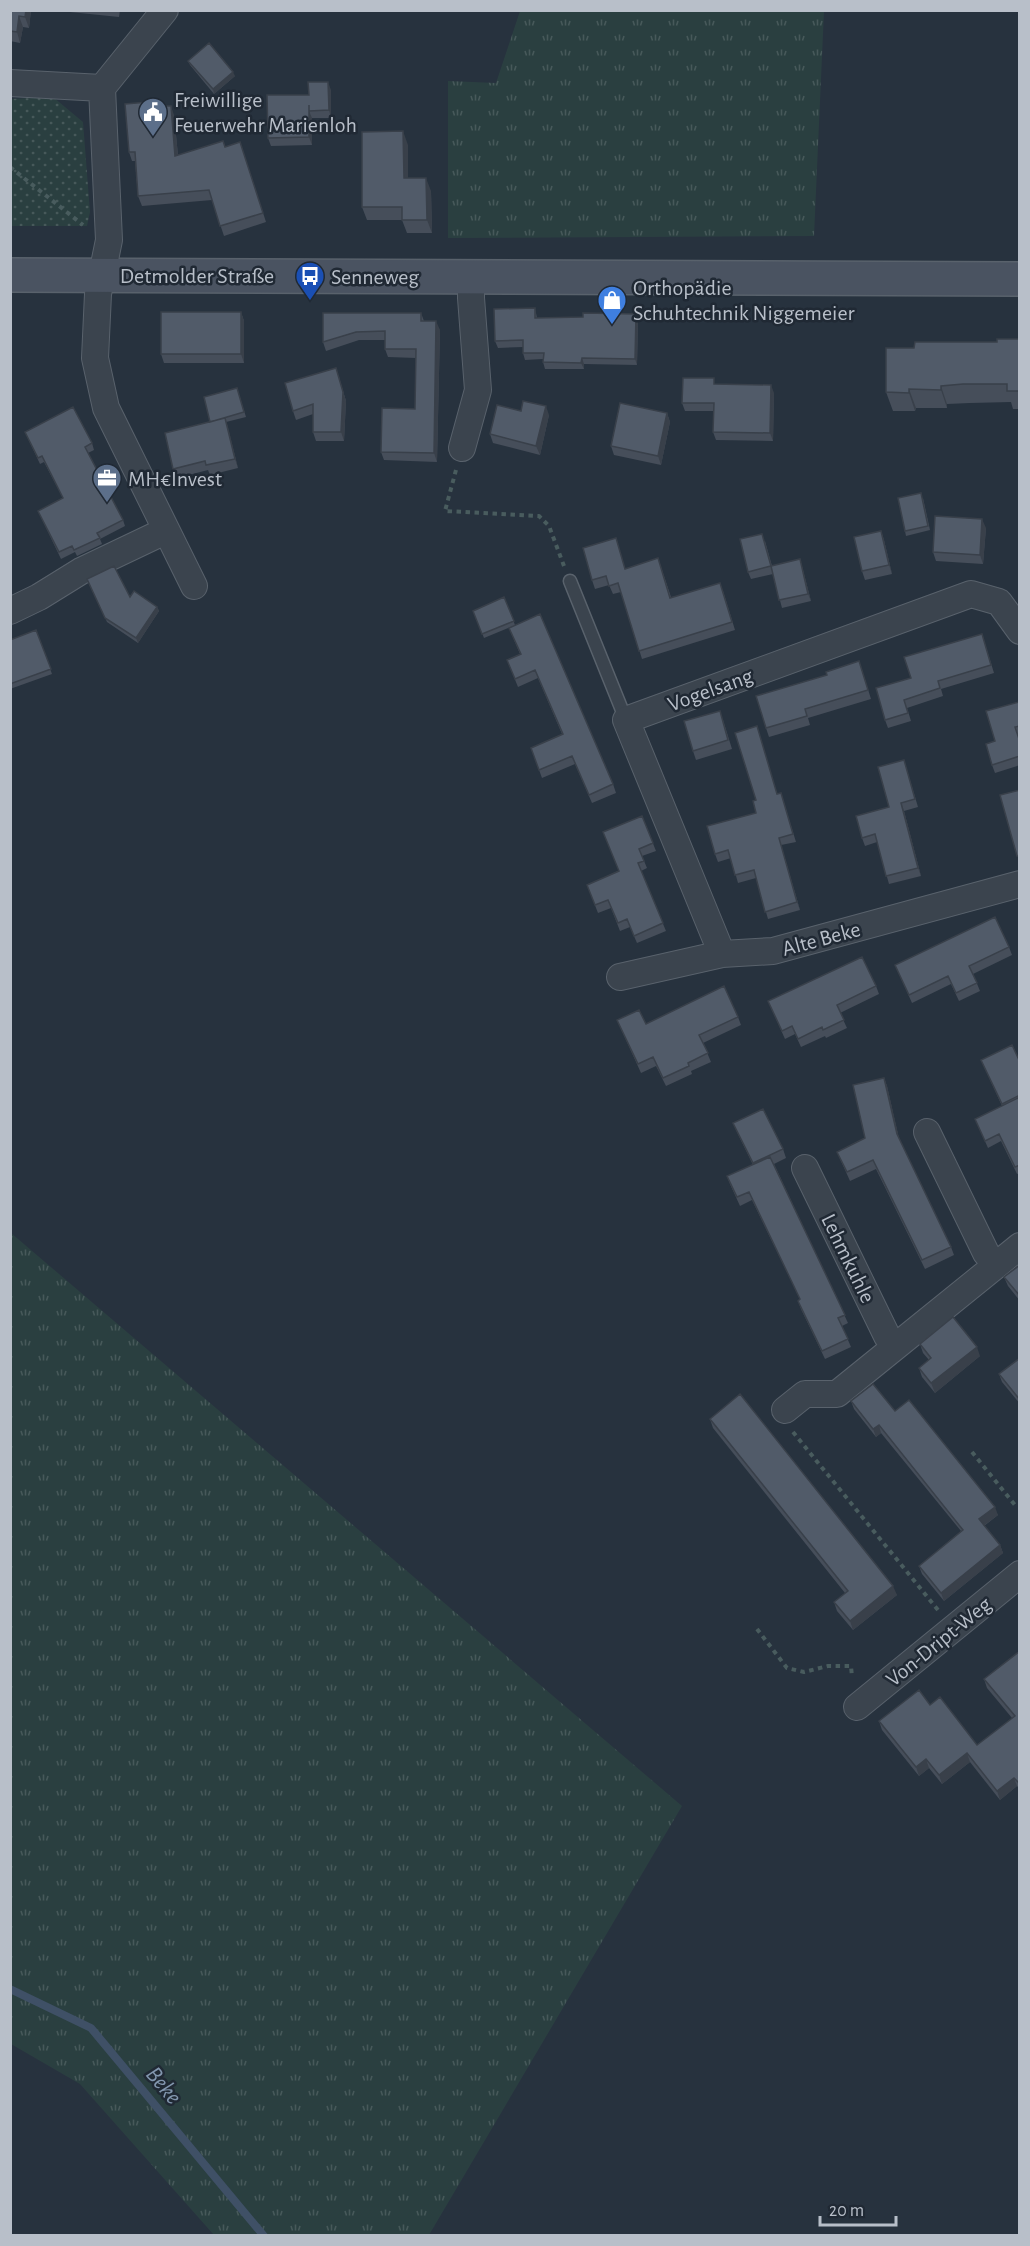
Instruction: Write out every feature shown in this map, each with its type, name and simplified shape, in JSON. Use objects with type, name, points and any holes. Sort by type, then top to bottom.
[{"type":"street","points":[[102,275],[109,240],[102,88],[165,10]]},
{"type":"street","points":[[10,83],[102,88]]},
{"type":"street","name":"Detmolder Straße","points":[[10,275],[1020,279]]},
{"type":"street","name":"Detmolder Straße","points":[[102,275],[98,294],[95,358],[106,408],[165,531],[195,586]]},
{"type":"street","points":[[462,448],[478,390],[471,277]]},
{"type":"street","points":[[10,611],[39,597],[81,571],[165,531]]},
{"type":"street","name":"Vogelsang","points":[[626,720],[971,594],[999,602],[1020,631]]},
{"type":"street","points":[[626,720],[722,954]]},
{"type":"street","name":"Alte Beke","points":[[620,977],[722,954],[773,951],[1020,884]]},
{"type":"street","points":[[927,1132],[986,1253],[996,1265]]},
{"type":"street","name":"Lehmkuhle","points":[[805,1168],[887,1336],[896,1346]]},
{"type":"street","points":[[785,1410],[805,1394],[837,1394],[1020,1246]]},
{"type":"street","name":"Von-Dript-Weg","points":[[857,1707],[1020,1574]]},
{"type":"lane","points":[[570,581],[626,720]]},
{"type":"path","points":[[10,167],[87,228],[109,240]]},
{"type":"path","points":[[462,448],[445,511],[538,516],[549,526],[570,581]]},
{"type":"path","points":[[805,1447],[954,1629]]},
{"type":"path","points":[[972,1452],[1015,1505]]},
{"type":"path","points":[[757,1629],[787,1668],[804,1672],[828,1666],[851,1666],[857,1707]]},
{"type":"green space","points":[[520,11],[824,11],[814,236],[448,238],[448,81],[496,83]]},
{"type":"green space","points":[[53,97],[83,122],[90,212],[87,226],[11,226],[10,99]]},
{"type":"green space","points":[[11,1233],[682,1806],[429,2235],[214,2235],[80,2084],[11,2044]]},
{"type":"building","points":[[10,10],[26,10],[25,17],[19,16],[17,32],[10,31]]},
{"type":"building","points":[[209,43],[233,72],[213,89],[188,61]]},
{"type":"building","points":[[308,82],[328,82],[329,110],[309,111],[309,137],[268,138],[267,95],[309,95]]},
{"type":"building","points":[[160,101],[161,106],[171,106],[175,156],[223,141],[225,147],[240,142],[263,213],[220,226],[209,190],[138,196],[135,152],[129,152],[125,104]]},
{"type":"building","points":[[403,131],[404,178],[426,178],[427,220],[402,220],[402,207],[362,207],[362,132]]},
{"type":"building","points":[[535,308],[535,318],[583,317],[583,313],[636,314],[635,359],[582,358],[581,363],[543,362],[544,353],[523,353],[523,340],[495,341],[494,309]]},
{"type":"building","points":[[161,312],[241,312],[241,354],[161,354]]},
{"type":"building","points":[[323,313],[421,313],[421,321],[436,321],[434,453],[381,452],[382,408],[415,409],[416,349],[385,349],[385,331],[356,332],[323,342]]},
{"type":"building","points":[[997,339],[1020,339],[1020,391],[1007,391],[1007,384],[963,384],[941,386],[941,390],[909,389],[909,393],[886,392],[886,348],[914,348],[915,342],[997,342]]},
{"type":"building","points":[[336,368],[343,392],[341,432],[313,432],[313,404],[293,411],[285,383]]},
{"type":"building","points":[[683,378],[714,378],[714,384],[771,385],[770,433],[713,432],[714,403],[682,403]]},
{"type":"building","points":[[237,388],[244,412],[210,422],[204,397]]},
{"type":"building","points":[[523,401],[546,406],[536,446],[490,434],[497,405],[521,411]]},
{"type":"building","points":[[620,403],[667,413],[658,456],[611,446]]},
{"type":"building","points":[[73,407],[92,443],[85,447],[123,520],[97,533],[100,538],[74,550],[72,546],[59,552],[38,511],[63,498],[42,456],[38,458],[25,432]]},
{"type":"building","points":[[225,418],[235,459],[206,465],[205,461],[173,469],[165,433]]},
{"type":"building","points":[[921,493],[928,526],[905,531],[898,498]]},
{"type":"building","points":[[935,516],[982,519],[980,555],[933,552]]},
{"type":"building","points":[[881,531],[889,565],[862,571],[854,537]]},
{"type":"building","points":[[762,534],[771,566],[748,572],[740,539]]},
{"type":"building","points":[[616,538],[625,569],[658,558],[670,598],[720,583],[732,622],[639,651],[618,583],[609,586],[606,576],[592,580],[583,548]]},
{"type":"building","points":[[800,559],[808,594],[779,600],[771,566]]},
{"type":"building","points":[[114,566],[130,597],[134,591],[157,607],[136,638],[105,618],[87,579]]},
{"type":"building","points":[[504,597],[514,621],[482,634],[473,611]]},
{"type":"building","points":[[540,614],[613,784],[589,795],[572,756],[539,770],[531,748],[563,734],[535,670],[515,679],[507,660],[521,654],[509,628]]},
{"type":"building","points":[[36,630],[51,669],[10,684],[10,640]]},
{"type":"building","points":[[982,634],[991,665],[938,681],[940,688],[904,700],[908,713],[885,720],[876,688],[911,678],[904,657]]},
{"type":"building","points":[[859,661],[868,690],[805,709],[807,716],[766,728],[756,696],[827,675],[826,672]]},
{"type":"building","points":[[1019,702],[1020,726],[1015,727],[1020,742],[1020,756],[992,765],[986,744],[995,741],[986,711]]},
{"type":"building","points":[[720,711],[728,740],[693,751],[684,721]]},
{"type":"building","points":[[757,726],[777,794],[781,793],[793,834],[779,838],[797,902],[765,912],[754,870],[735,875],[728,850],[715,854],[707,826],[756,813],[753,801],[756,800],[735,733]]},
{"type":"building","points":[[904,760],[915,799],[901,803],[918,868],[886,876],[875,834],[862,838],[856,816],[889,807],[878,767]]},
{"type":"building","points":[[1020,790],[1020,856],[1017,856],[1000,795]]},
{"type":"building","points":[[642,816],[653,843],[639,849],[644,861],[638,863],[663,923],[634,936],[627,919],[618,923],[608,900],[595,905],[587,885],[619,871],[603,832]]},
{"type":"building","points":[[995,917],[1009,947],[969,966],[977,983],[956,993],[948,976],[909,995],[895,965]]},
{"type":"building","points":[[862,957],[876,986],[837,1005],[844,1020],[823,1030],[822,1027],[798,1039],[792,1026],[782,1031],[768,1001]]},
{"type":"building","points":[[724,986],[738,1017],[699,1035],[708,1053],[688,1063],[689,1066],[663,1078],[653,1057],[638,1064],[617,1020],[639,1010],[646,1024]]},
{"type":"building","points":[[1012,1045],[1020,1062],[1020,1095],[1002,1104],[981,1060]]},
{"type":"building","points":[[884,1078],[897,1134],[951,1247],[922,1260],[873,1160],[847,1172],[837,1152],[865,1138],[853,1085]]},
{"type":"building","points":[[1018,1098],[1020,1100],[1020,1165],[1015,1167],[999,1134],[985,1141],[975,1119]]},
{"type":"building","points":[[763,1109],[783,1149],[753,1163],[733,1123]]},
{"type":"building","points":[[770,1157],[845,1315],[838,1318],[848,1339],[822,1351],[749,1192],[737,1197],[727,1176]]},
{"type":"building","points":[[1020,1265],[1020,1296],[1004,1277]]},
{"type":"building","points":[[953,1317],[977,1347],[931,1383],[919,1368],[931,1358],[920,1344]]},
{"type":"building","points":[[1020,1358],[1020,1400],[999,1374]]},
{"type":"building","points":[[873,1384],[895,1411],[909,1400],[995,1507],[979,1519],[1000,1545],[941,1593],[919,1566],[963,1530],[879,1425],[873,1429],[851,1401]]},
{"type":"building","points":[[740,1394],[893,1586],[850,1621],[834,1602],[848,1591],[710,1419]]},
{"type":"building","points":[[1020,1651],[1020,1784],[1014,1778],[997,1791],[967,1753],[939,1775],[926,1759],[916,1767],[879,1721],[919,1690],[930,1705],[940,1697],[977,1745],[1015,1716],[984,1679]]},
{"type":"waterway","name":"Beke","points":[[10,1989],[91,2028],[264,2236]]},
{"type":"place","name":"Freiwillige Feuerwehr Marienloh","points":[[153,138]]},
{"type":"place","name":"Senneweg","points":[[310,302]]},
{"type":"place","name":"Orthopädie Schuhtechnik Niggemeier","points":[[612,326]]},
{"type":"place","name":"MH€Invest","points":[[107,504]]}]
